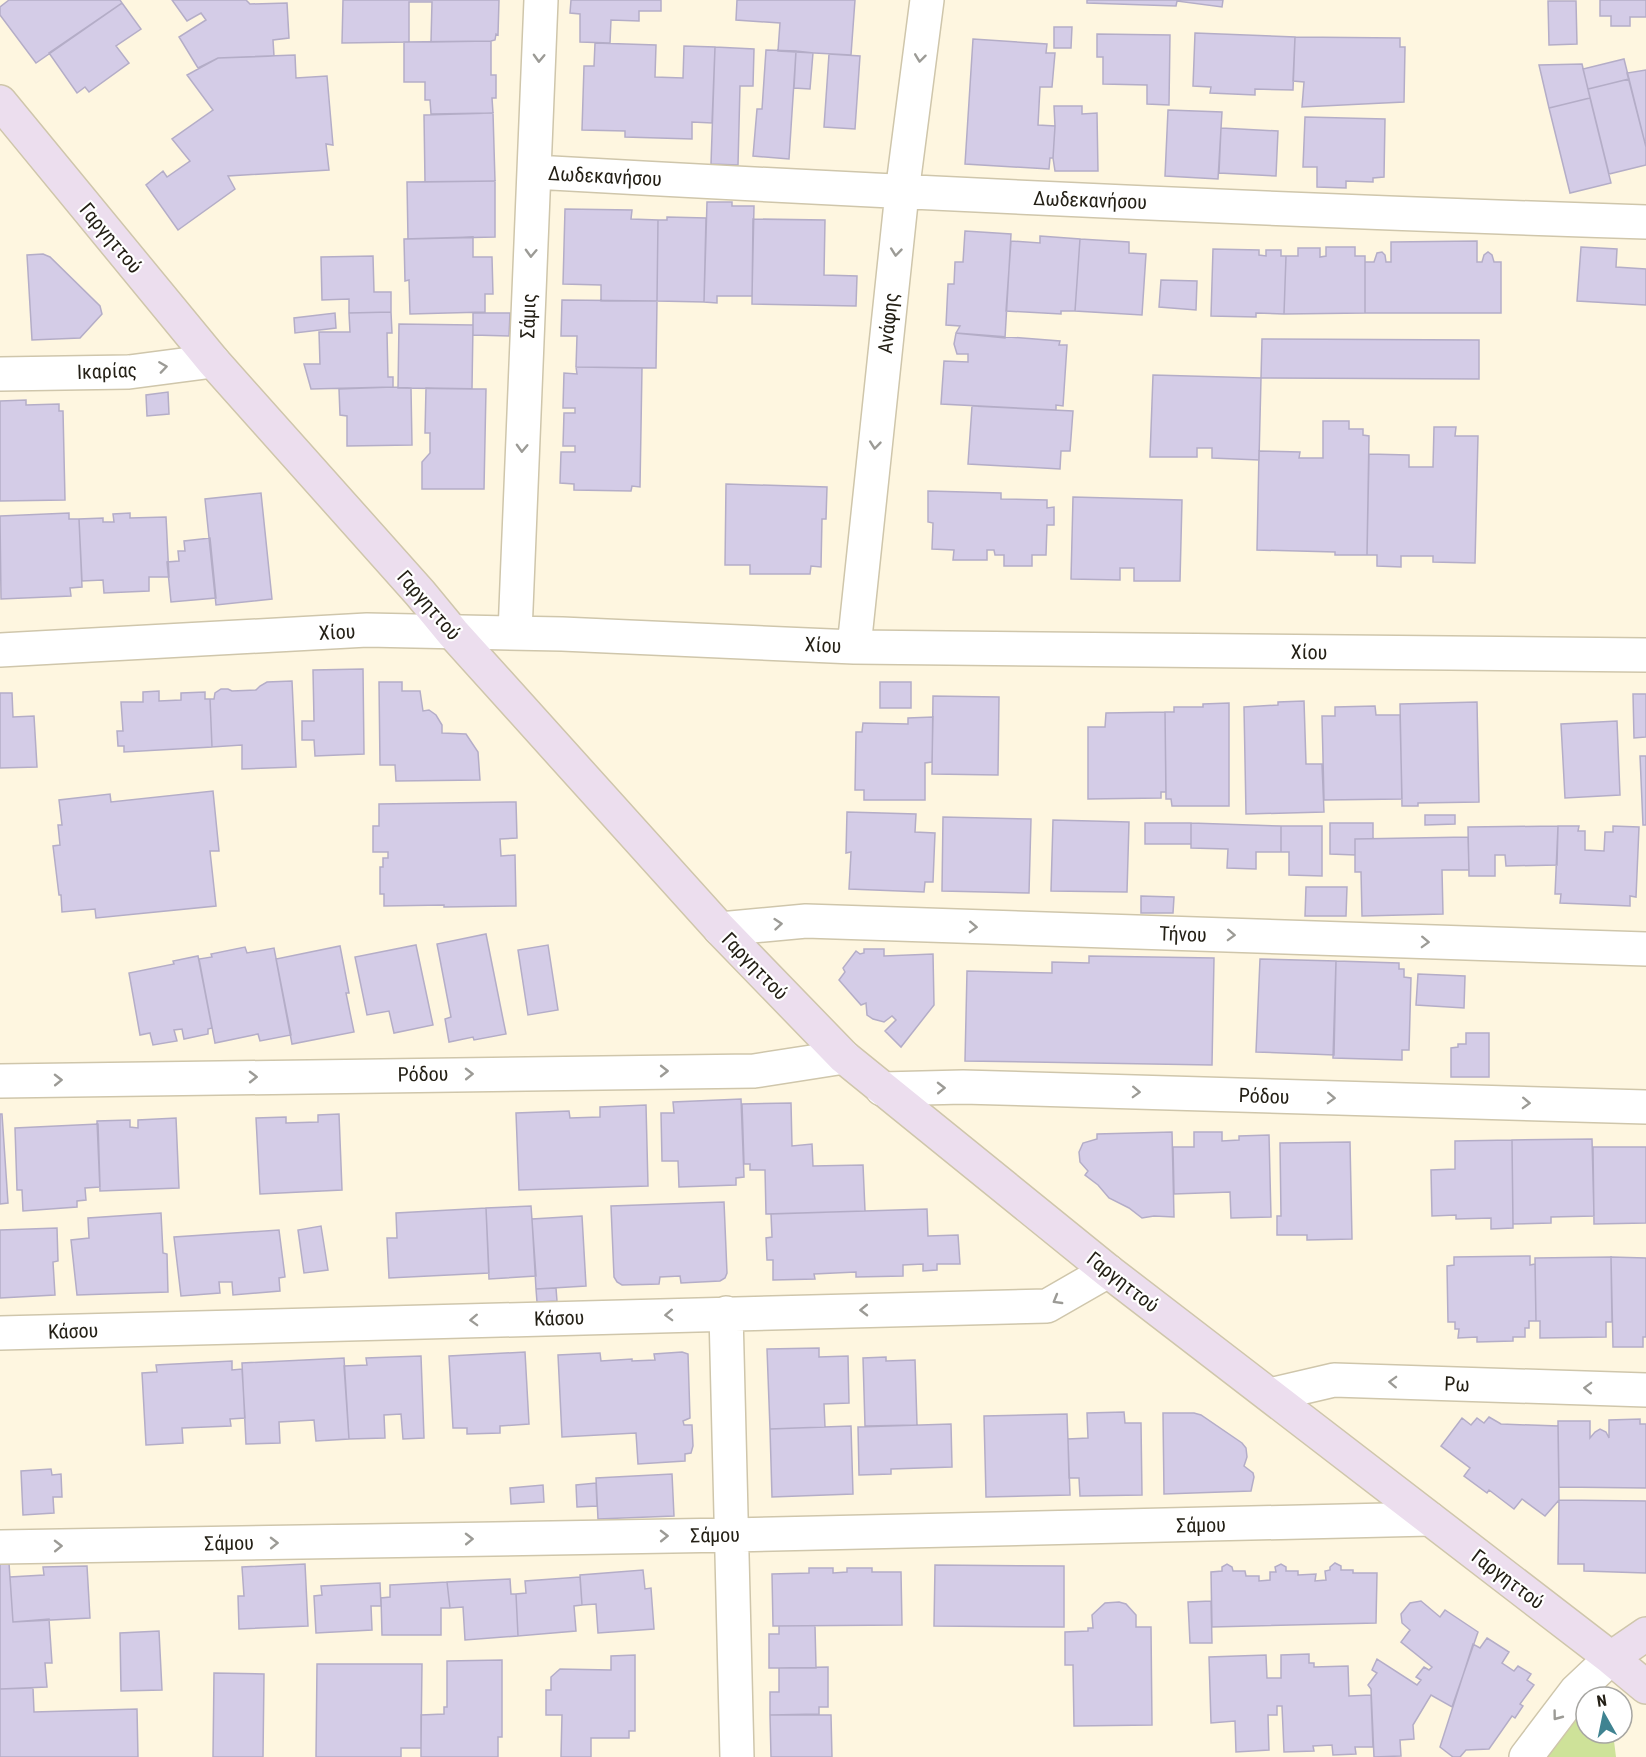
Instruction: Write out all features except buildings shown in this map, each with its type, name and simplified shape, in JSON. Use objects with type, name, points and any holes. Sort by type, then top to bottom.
[{"type":"street","name":"Σάμις","points":[[515,633],[541,0]]},
{"type":"street","name":"Ανάφης","points":[[854,647],[902,193],[927,0]]},
{"type":"street","name":"Γαργηττού","points":[[0,102],[11,132],[453,633],[720,929],[844,1057],[1108,1271],[1646,1687]]},
{"type":"street","name":"Δωδεκανήσου","points":[[534,172],[902,193],[1646,222]]},
{"type":"street","name":"Ικαρίας","points":[[0,374],[129,372],[213,361]]},
{"type":"street","name":"Χίου","points":[[0,650],[367,630],[515,633],[854,647],[1646,655]]},
{"type":"street","name":"Τήνου","points":[[720,929],[806,921],[1646,949]]},
{"type":"street","name":"Ρόδου","points":[[0,1081],[754,1071],[844,1057]]},
{"type":"street","name":"Ρόδου","points":[[882,1089],[963,1087],[1646,1107]]},
{"type":"street","name":"Κάσου","points":[[0,1333],[1047,1306],[1108,1271]]},
{"type":"street","points":[[726,1313],[737,1757]]},
{"type":"street","name":"Ρω","points":[[1270,1395],[1334,1380],[1646,1390]]},
{"type":"street","name":"Σάμου","points":[[0,1547],[731,1535],[1430,1520]]},
{"type":"street","points":[[1526,1757],[1576,1691],[1611,1658],[1646,1634]]},
{"type":"green space","points":[[1574,1717],[1574,1745],[1614,1745],[1616,1757],[1545,1757]]}]
